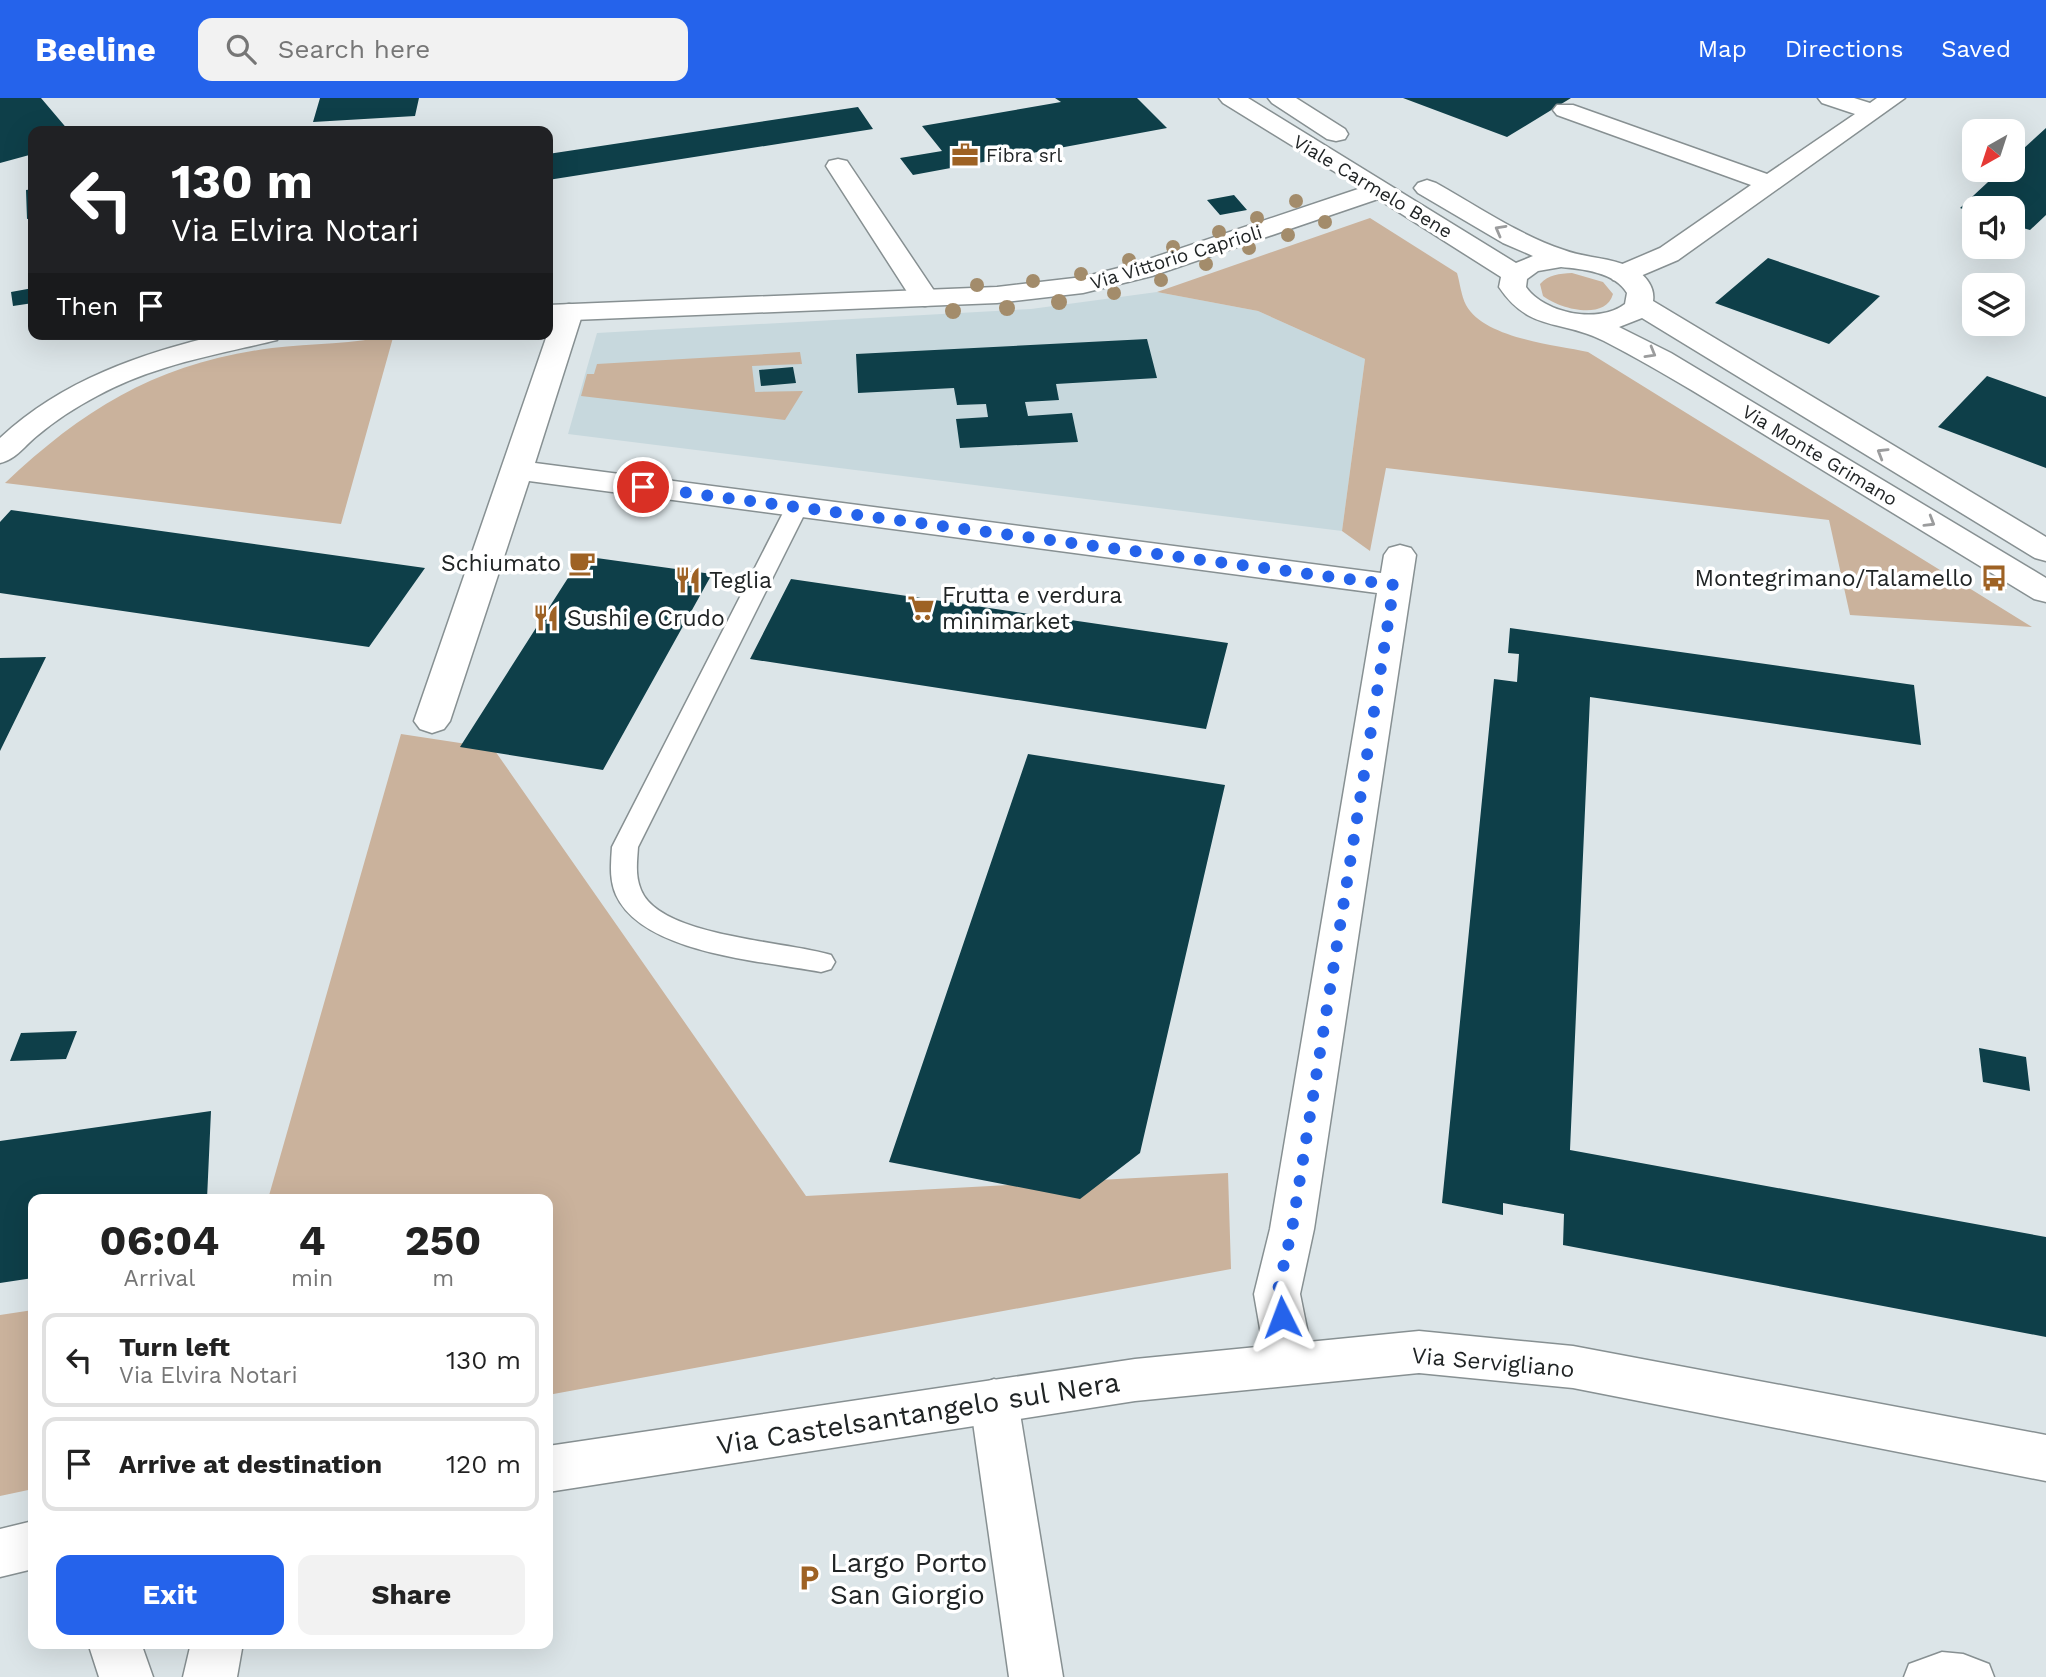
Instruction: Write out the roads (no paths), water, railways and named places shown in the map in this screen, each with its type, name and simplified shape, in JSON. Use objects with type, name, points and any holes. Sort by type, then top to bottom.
[{"type":"street","name":"Viale Carmelo Bene","points":[[1230,98],[1515,275],[1533,264],[1561,259],[1594,262],[1622,274]]},
{"type":"street","name":"Viale Carmelo Bene","points":[[1280,98],[1361,149]]},
{"type":"street","points":[[1830,98],[1883,105]]},
{"type":"street","points":[[1515,275],[1511,284],[1522,303],[1552,318],[1590,323],[1616,320],[1639,304],[1640,294],[1634,284],[1622,274],[1669,254],[1883,105]]},
{"type":"street","points":[[1565,110],[1769,183]]},
{"type":"street","points":[[838,166],[925,298]]},
{"type":"street","name":"Viale Carmelo Bene","points":[[1404,175],[1513,237],[1561,259]]},
{"type":"street","name":"Via Vittorio Caprioli","points":[[558,312],[1023,293],[1106,280],[1380,190]]},
{"type":"street","name":"Via Monte Grimano","points":[[1639,304],[1693,340],[2046,551]]},
{"type":"street","points":[[553,330],[558,312]]},
{"type":"street","name":"Via Monte Grimano","points":[[1590,323],[1661,359],[2046,592]]},
{"type":"street","points":[[0,454],[20,434],[53,410],[116,377],[172,356],[241,340]]},
{"type":"street","points":[[432,721],[494,542],[550,340]]},
{"type":"street","points":[[515,470],[797,507],[1397,570],[1292,1229],[1277,1294],[1290,1363]]},
{"type":"street","name":"Via Servigliano","points":[[1290,1363],[1419,1352],[1573,1367],[2046,1458]]},
{"type":"street","name":"Via Castelsantangelo sul Nera","points":[[553,1468],[1135,1380],[1290,1363]]},
{"type":"street","points":[[994,1401],[1036,1677]]},
{"type":"street","points":[[0,1553],[28,1546]]},
{"type":"street","points":[[116,1649],[126,1677]]},
{"type":"street","points":[[210,1677],[216,1649]]},
{"type":"lane","points":[[797,507],[625,847],[621,867],[624,884],[631,899],[643,913],[679,934],[821,962]]},
{"type":"lane","points":[[1922,1677],[1938,1670],[1954,1669],[1976,1677]]},
{"type":"place","name":"Fibra srl","points":[[965,155]]},
{"type":"place","name":"Schiumato","points":[[582,563]]},
{"type":"place","name":"Montegrimano/Talamello","points":[[1994,578]]},
{"type":"place","name":"Teglia","points":[[688,580]]},
{"type":"place","name":"Frutta e verdura minimarket","points":[[921,608]]},
{"type":"place","name":"Sushi e Crudo","points":[[546,618]]},
{"type":"place","name":"Largo Porto San Giorgio","points":[[809,1578]]}]
